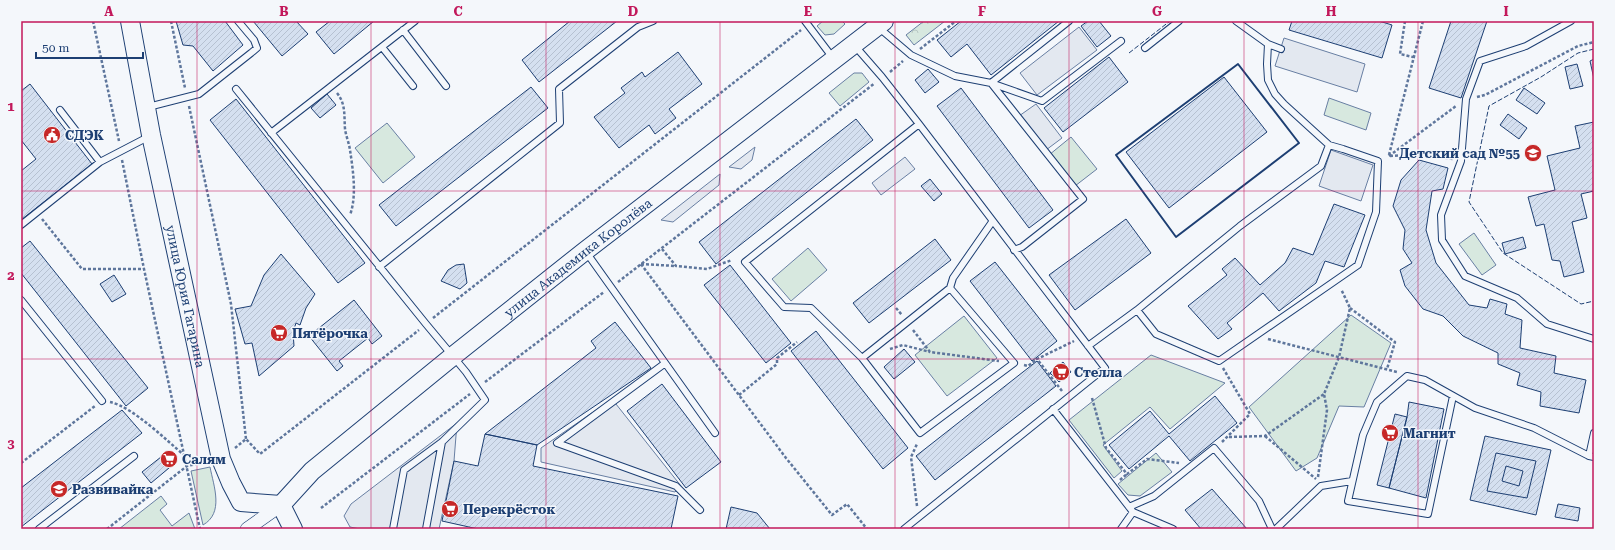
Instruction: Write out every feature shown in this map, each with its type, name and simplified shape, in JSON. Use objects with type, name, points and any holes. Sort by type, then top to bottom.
[{"type":"street","name":"улица Юрия Гагарина","points":[[130,21],[151,135],[221,458],[231,483],[241,502],[281,505]]},
{"type":"street","name":"улица Академика Королёва","points":[[281,505],[312,470],[453,356],[585,251],[881,24]]},
{"type":"street","points":[[247,529],[281,505],[292,529]]},
{"type":"lane","points":[[146,108],[199,94],[257,48],[254,40],[238,21]]},
{"type":"lane","points":[[272,133],[415,21]]},
{"type":"lane","points":[[380,267],[560,123],[559,89],[638,27],[653,21]]},
{"type":"lane","points":[[991,83],[1069,21]]},
{"type":"lane","points":[[1145,48],[1179,21]]},
{"type":"lane","points":[[1236,21],[1268,44],[1280,49]]},
{"type":"lane","points":[[1571,21],[1526,46],[1480,61],[1466,100],[1461,161],[1441,215],[1442,240],[1465,276],[1517,298],[1546,324],[1594,339]]},
{"type":"lane","points":[[806,23],[834,60]]},
{"type":"lane","points":[[881,24],[911,55],[955,76],[991,83],[1042,101],[1121,41]]},
{"type":"lane","points":[[403,30],[446,86]]},
{"type":"lane","points":[[854,44],[919,124],[992,222],[1105,368],[904,529]]},
{"type":"lane","points":[[1137,310],[1156,334],[1219,361],[1358,265],[1376,212],[1378,161],[1329,145],[1275,94],[1268,80],[1268,44]]},
{"type":"lane","points":[[382,47],[413,86]]},
{"type":"lane","points":[[991,83],[1083,199],[1022,247],[1014,250]]},
{"type":"lane","points":[[236,89],[453,356],[485,400],[442,442],[404,470],[393,529]]},
{"type":"lane","points":[[60,110],[100,162]]},
{"type":"lane","points":[[919,124],[745,262],[784,307],[811,308],[862,358],[920,433],[1014,364],[950,288]]},
{"type":"lane","points":[[21,225],[100,162],[151,135]]},
{"type":"lane","points":[[1088,346],[1137,310],[1240,226],[1322,166],[1329,145]]},
{"type":"lane","points":[[862,358],[950,288],[953,278],[992,222]]},
{"type":"lane","points":[[585,251],[664,364],[715,433]]},
{"type":"lane","points":[[21,300],[102,401]]},
{"type":"lane","points":[[664,364],[557,443],[676,486],[700,510]]},
{"type":"lane","points":[[1453,396],[1428,514],[1348,502],[1363,436],[1377,402],[1407,376],[1425,380],[1475,408],[1534,428],[1591,456],[1594,433]]},
{"type":"lane","points":[[1052,409],[1131,510],[1173,529]]},
{"type":"lane","points":[[426,529],[442,442]]},
{"type":"lane","points":[[1121,529],[1131,510],[1154,496],[1214,448],[1259,501],[1272,529]]},
{"type":"lane","points":[[39,529],[134,456]]},
{"type":"lane","points":[[1276,529],[1321,486],[1352,481]]},
{"type":"path","points":[[93,21],[121,151],[144,269],[200,529]]},
{"type":"path","points":[[171,21],[231,304],[246,439]]},
{"type":"path","points":[[321,508],[610,288],[956,21]]},
{"type":"path","points":[[1405,21],[1400,54],[1413,57]]},
{"type":"path","points":[[1389,156],[1423,21]]},
{"type":"path","points":[[260,454],[806,23]]},
{"type":"path","points":[[1378,161],[1389,156],[1466,100],[1485,95],[1578,46],[1594,42]]},
{"type":"path","points":[[332,86],[340,97],[344,106],[345,130],[350,149],[352,169],[352,209],[346,225]]},
{"type":"path","points":[[1389,156],[1417,154],[1434,155],[1461,161]]},
{"type":"path","points":[[37,213],[82,269],[144,269]]},
{"type":"path","points":[[662,248],[676,266]]},
{"type":"path","points":[[641,264],[707,269],[732,260]]},
{"type":"path","points":[[641,264],[786,458],[832,514],[847,504],[867,529]]},
{"type":"path","points":[[1337,279],[1350,308],[1395,342],[1388,369]]},
{"type":"path","points":[[896,308],[930,352]]},
{"type":"path","points":[[1228,437],[1265,436],[1324,394],[1339,357],[1350,308]]},
{"type":"path","points":[[1255,335],[1388,369],[1407,376]]},
{"type":"path","points":[[889,350],[903,345],[930,352],[1028,366],[1037,359],[1081,336]]},
{"type":"path","points":[[739,395],[776,364],[777,358],[796,342]]},
{"type":"path","points":[[1037,359],[1062,391],[1064,400]]},
{"type":"path","points":[[1214,448],[1228,437],[1250,414],[1219,361]]},
{"type":"path","points":[[1265,436],[1318,480],[1327,410],[1324,394]]},
{"type":"path","points":[[1092,398],[1106,448],[1127,474],[1147,459],[1182,463]]},
{"type":"path","points":[[21,463],[102,401],[116,404],[136,415],[184,455]]},
{"type":"path","points":[[917,444],[911,457],[918,517]]},
{"type":"path","points":[[107,529],[187,466]]},
{"type":"green space","points":[[823,21],[842,21],[845,24],[834,34],[825,35],[817,26]]},
{"type":"green space","points":[[924,21],[945,21],[914,45],[906,35]]},
{"type":"green space","points":[[854,73],[862,73],[869,82],[840,106],[829,93]]},
{"type":"green space","points":[[1329,98],[1371,113],[1366,130],[1324,115]]},
{"type":"green space","points":[[387,123],[415,157],[383,183],[355,148]]},
{"type":"green space","points":[[1071,137],[1097,169],[1075,186],[1049,155]]},
{"type":"green space","points":[[1474,233],[1496,265],[1482,275],[1459,244]]},
{"type":"green space","points":[[808,248],[827,270],[791,301],[772,279]]},
{"type":"green space","points":[[1351,315],[1391,343],[1364,407],[1339,406],[1317,458],[1296,471],[1249,407]]},
{"type":"green space","points":[[964,316],[997,358],[947,396],[915,355]]},
{"type":"green space","points":[[1151,355],[1225,383],[1170,429],[1150,407],[1103,445],[1122,471],[1114,478],[1069,420]]},
{"type":"green space","points":[[1156,453],[1172,472],[1140,496],[1128,495],[1118,484]]},
{"type":"green space","points":[[210,467],[216,499],[214,514],[203,525],[191,471]]},
{"type":"green space","points":[[161,496],[167,504],[160,510],[172,526],[189,513],[195,529],[119,529]]},
{"type":"shaded area","points":[[1079,27],[1097,50],[1037,95],[1020,73]]},
{"type":"shaded area","points":[[1284,38],[1365,64],[1357,92],[1275,66]]},
{"type":"shaded area","points":[[1036,104],[1062,138],[1046,150],[1019,116]]},
{"type":"shaded area","points":[[755,147],[752,160],[741,169],[729,167]]},
{"type":"shaded area","points":[[1331,150],[1373,165],[1361,201],[1319,186]]},
{"type":"shaded area","points":[[905,157],[915,169],[881,195],[872,183]]},
{"type":"shaded area","points":[[720,174],[719,185],[673,222],[661,220]]},
{"type":"shaded area","points":[[612,399],[681,486],[675,492],[541,462],[541,448]]},
{"type":"shaded area","points":[[457,423],[454,461],[439,529],[360,529],[350,527],[344,516],[351,504]]},
{"type":"building","points":[[176,21],[225,21],[243,45],[213,71],[193,46],[183,45]]},
{"type":"building","points":[[253,21],[296,21],[308,34],[282,56]]},
{"type":"building","points":[[330,21],[374,21],[334,54],[316,32]]},
{"type":"building","points":[[570,21],[617,21],[539,82],[522,60]]},
{"type":"building","points":[[961,21],[1059,21],[991,75],[967,44],[951,57],[937,40]]},
{"type":"building","points":[[1088,21],[1099,21],[1111,36],[1097,47],[1081,26]]},
{"type":"building","points":[[1292,21],[1379,21],[1392,25],[1382,58],[1289,30]]},
{"type":"building","points":[[1451,21],[1487,21],[1461,98],[1429,88]]},
{"type":"building","points":[[678,52],[702,84],[669,109],[676,118],[655,134],[649,125],[619,148],[594,117],[625,93],[621,88],[642,72],[645,77]]},
{"type":"building","points":[[1109,57],[1128,82],[1063,132],[1044,108]]},
{"type":"building","points":[[1594,59],[1594,79],[1590,61]]},
{"type":"building","points":[[1577,64],[1583,86],[1570,89],[1565,67]]},
{"type":"building","points":[[928,69],[939,82],[925,93],[915,80]]},
{"type":"building","points":[[1224,77],[1267,132],[1169,208],[1126,152]]},
{"type":"building","points":[[30,84],[92,164],[21,220],[21,171],[36,159],[21,140],[21,91]]},
{"type":"building","points":[[531,87],[548,108],[396,226],[379,205]]},
{"type":"building","points":[[961,88],[1053,210],[1029,228],[937,106]]},
{"type":"building","points":[[1524,88],[1545,103],[1537,114],[1516,100]]},
{"type":"building","points":[[327,94],[336,105],[320,118],[311,108]]},
{"type":"building","points":[[236,99],[365,263],[338,283],[210,120]]},
{"type":"building","points":[[1508,114],[1527,128],[1519,139],[1500,125]]},
{"type":"building","points":[[856,119],[873,140],[716,264],[699,242]]},
{"type":"building","points":[[1594,122],[1594,191],[1581,194],[1587,218],[1572,222],[1584,272],[1564,277],[1560,261],[1552,260],[1544,224],[1536,226],[1528,197],[1555,190],[1547,156],[1580,148],[1575,126]]},
{"type":"building","points":[[1419,160],[1448,168],[1443,189],[1432,191],[1426,230],[1436,263],[1469,305],[1487,308],[1490,299],[1507,304],[1505,314],[1522,320],[1520,348],[1556,356],[1554,373],[1586,380],[1579,413],[1540,406],[1541,392],[1517,385],[1520,373],[1498,364],[1498,353],[1463,336],[1443,316],[1423,309],[1405,286],[1400,270],[1412,263],[1403,249],[1405,230],[1393,206],[1401,180]]},
{"type":"building","points":[[930,179],[942,194],[934,201],[921,186]]},
{"type":"building","points":[[1334,204],[1365,215],[1344,267],[1325,261],[1316,283],[1279,311],[1263,293],[1227,323],[1232,329],[1218,339],[1188,306],[1227,275],[1222,269],[1235,258],[1260,285],[1285,263],[1293,248],[1313,255]]},
{"type":"building","points":[[1126,219],[1151,253],[1075,310],[1049,275]]},
{"type":"building","points":[[1523,237],[1526,248],[1505,254],[1502,243]]},
{"type":"building","points":[[935,239],[951,260],[869,323],[853,303]]},
{"type":"building","points":[[30,241],[148,388],[126,406],[21,273],[21,248]]},
{"type":"building","points":[[281,254],[315,294],[306,308],[300,325],[296,323],[293,332],[294,346],[259,376],[252,343],[245,344],[235,309],[251,306],[264,275]]},
{"type":"building","points":[[995,262],[1057,341],[1032,361],[970,281]]},
{"type":"building","points":[[464,264],[467,283],[460,289],[441,281],[448,270],[456,265]]},
{"type":"building","points":[[730,265],[791,343],[766,363],[704,285]]},
{"type":"building","points":[[114,275],[126,294],[112,302],[100,284]]},
{"type":"building","points":[[354,300],[382,336],[372,344],[368,338],[339,361],[343,366],[337,371],[309,336]]},
{"type":"building","points":[[615,322],[651,368],[537,445],[485,434],[596,348],[591,341]]},
{"type":"building","points":[[816,331],[908,448],[883,469],[791,351]]},
{"type":"building","points":[[904,349],[915,362],[894,379],[884,367]]},
{"type":"building","points":[[1037,361],[1056,386],[935,480],[916,456]]},
{"type":"building","name":"Стелла","points":[[1063,362],[1071,372],[1059,382],[1050,373]]},
{"type":"building","points":[[662,384],[721,462],[686,488],[627,411]]},
{"type":"building","points":[[1215,396],[1237,423],[1190,461],[1169,436],[1129,469],[1109,445],[1150,411],[1169,434]]},
{"type":"building","points":[[1409,402],[1444,409],[1426,498],[1389,488],[1407,417]]},
{"type":"building","points":[[122,410],[142,433],[21,527],[21,488]]},
{"type":"building","points":[[1395,414],[1407,417],[1389,488],[1377,485]]},
{"type":"building","points":[[485,434],[537,445],[533,466],[678,496],[671,529],[478,529],[442,521],[454,461],[478,466]]},
{"type":"building","points":[[1485,436],[1551,450],[1536,515],[1470,500]]},
{"type":"building","points":[[166,453],[175,463],[151,483],[142,472]]},
{"type":"building","points":[[1496,453],[1536,461],[1527,498],[1487,491]]},
{"type":"building","points":[[1506,466],[1523,471],[1519,486],[1502,481]]},
{"type":"building","points":[[1212,489],[1247,529],[1201,529],[1185,510]]},
{"type":"building","points":[[1558,504],[1580,508],[1578,521],[1555,517]]},
{"type":"building","points":[[731,507],[757,513],[770,529],[726,529]]},
{"type":"fence","points":[[1129,53],[1170,21]]},
{"type":"fence","points":[[1594,49],[1578,53],[1541,77],[1489,106],[1469,202],[1503,253],[1581,304],[1594,301]]},
{"type":"wall","points":[[1238,64],[1299,143],[1176,237],[1116,155],[1238,64]]},
{"type":"place","name":"СДЭК","points":[[52,135]]},
{"type":"place","name":"Детский сад №55","points":[[1533,153]]},
{"type":"place","name":"Пятёрочка","points":[[279,333]]},
{"type":"place","name":"Стелла","points":[[1061,372]]},
{"type":"place","name":"Магнит","points":[[1390,433]]},
{"type":"place","name":"Салям","points":[[169,459]]},
{"type":"place","name":"Развивайка","points":[[59,489]]},
{"type":"place","name":"Перекрёсток","points":[[450,509]]}]
